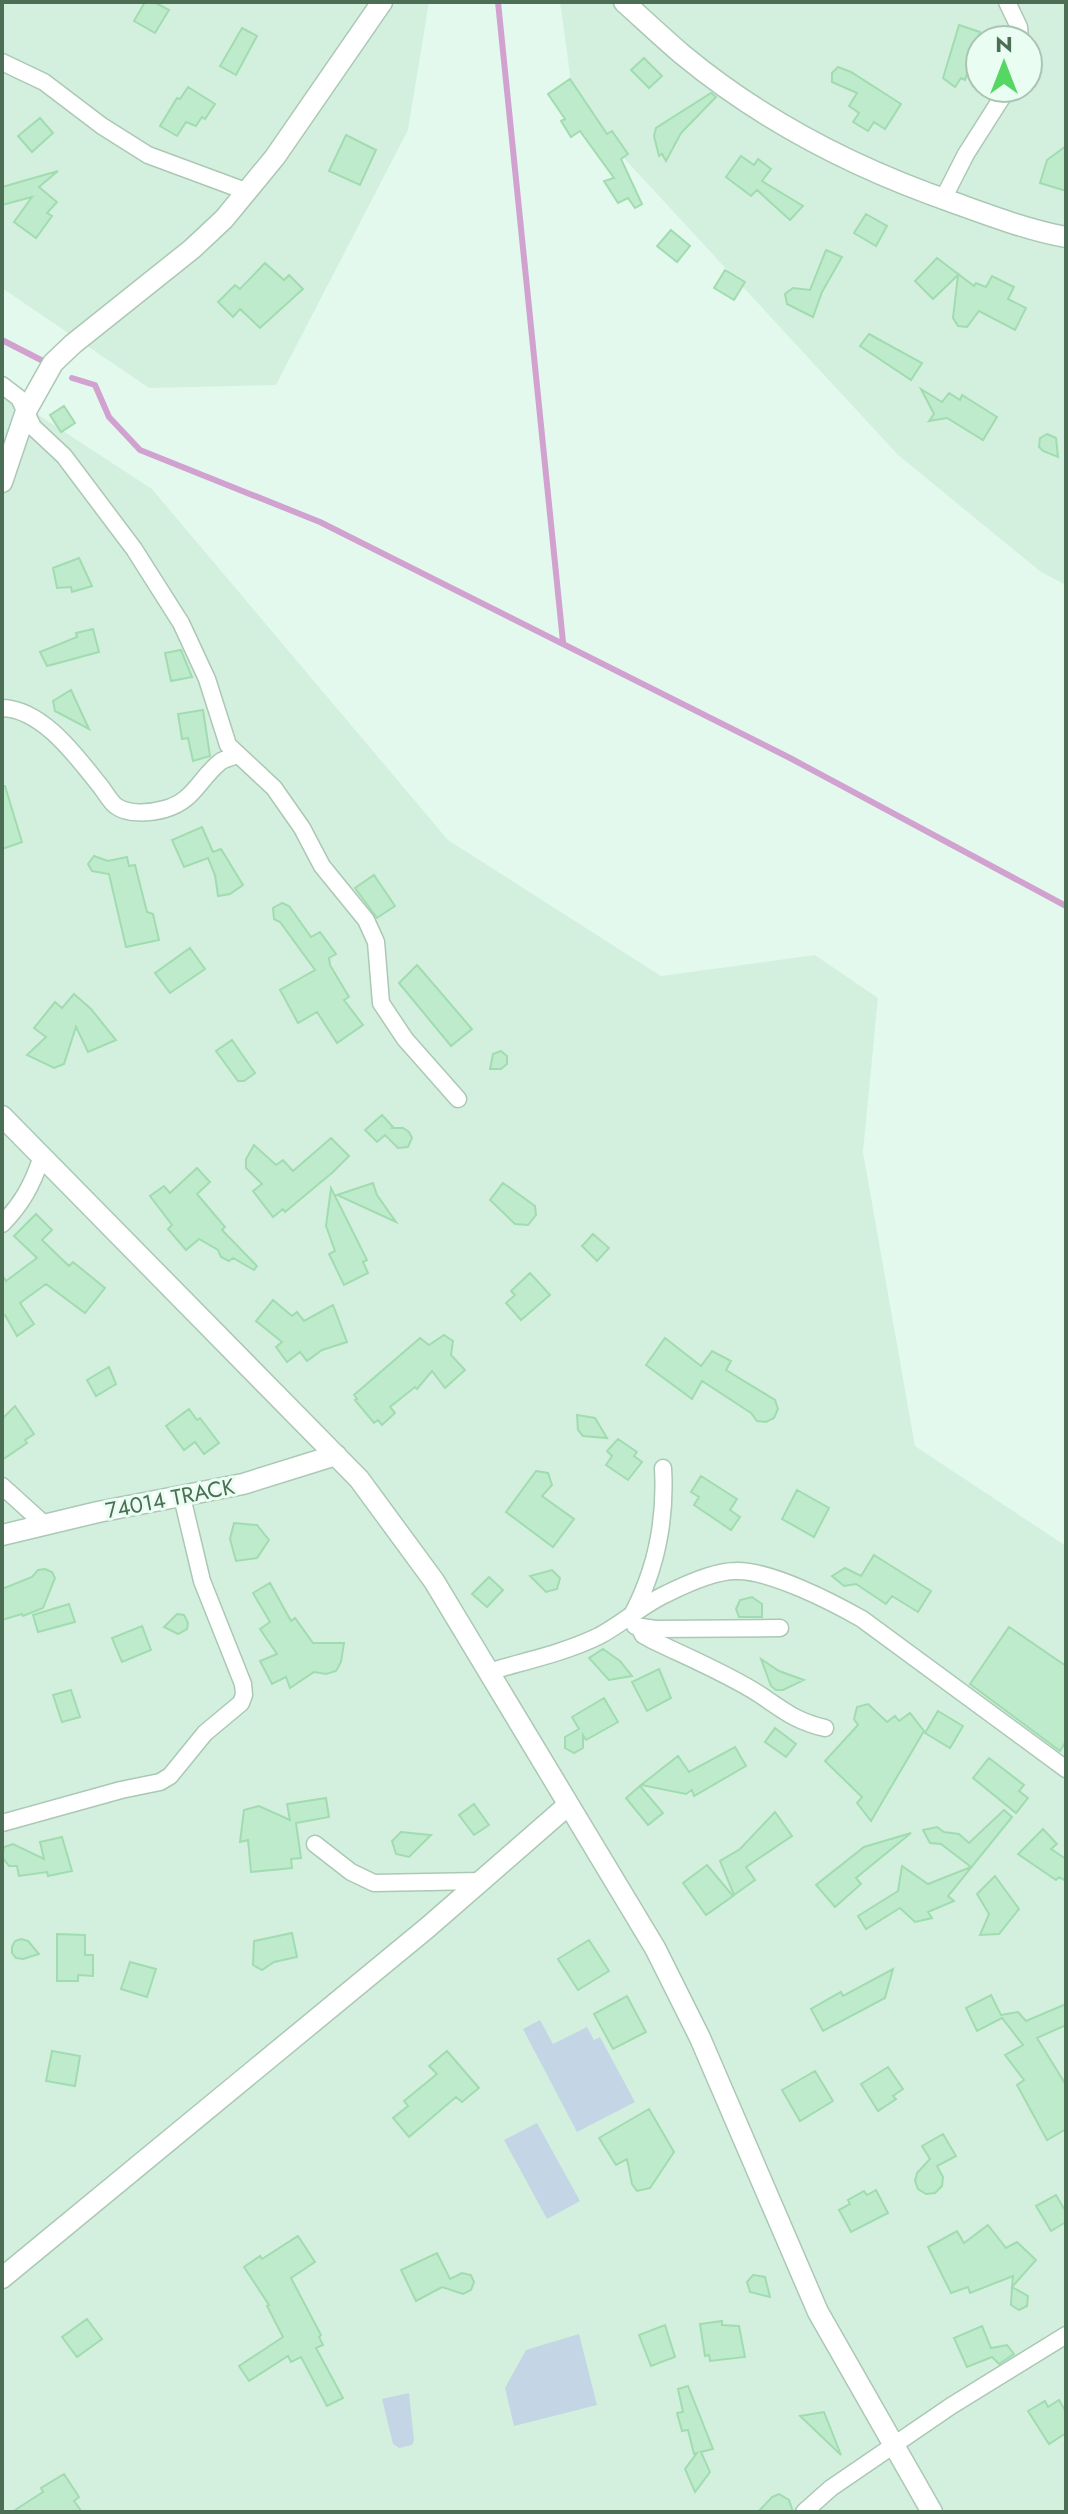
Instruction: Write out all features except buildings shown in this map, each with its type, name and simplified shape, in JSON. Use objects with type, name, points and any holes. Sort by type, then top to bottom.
[{"type":"street","points":[[2,482],[26,411],[53,363],[192,249],[248,192],[312,106],[382,2]]},
{"type":"street","points":[[624,2],[683,55],[766,115],[807,140],[855,164],[943,199],[1016,225],[1066,237]]},
{"type":"street","points":[[1007,2],[1018,24]]},
{"type":"street","points":[[2,62],[44,82],[102,126],[148,155],[248,192]]},
{"type":"street","points":[[943,199],[966,154],[998,104]]},
{"type":"street","points":[[2,385],[19,398],[33,427],[64,456],[134,549],[181,623],[207,679],[228,745],[274,788],[302,828],[322,866],[366,920],[376,942],[381,1003],[405,1039],[458,1099]]},
{"type":"street","points":[[2,708],[17,709],[48,730],[83,765],[116,806],[131,811],[160,810],[184,802],[221,761],[237,755]]},
{"type":"street","points":[[2,1116],[359,1479],[407,1541],[655,1948],[700,2038],[785,2242],[818,2312],[932,2512]]},
{"type":"street","points":[[2,1224],[32,1186],[41,1159]]},
{"type":"street","name":"74014 TRACK","points":[[2,1535],[243,1484],[336,1455]]},
{"type":"street","points":[[631,1621],[646,1589],[657,1550],[663,1507],[663,1468]]},
{"type":"street","points":[[2,1486],[44,1524]]},
{"type":"street","points":[[2,1823],[160,1782],[170,1776],[205,1733],[241,1703],[243,1684],[202,1581],[182,1497]]},
{"type":"street","points":[[488,1672],[570,1648],[631,1621],[666,1594],[716,1574],[737,1570],[783,1582],[835,1603],[862,1619],[1066,1769]]},
{"type":"street","points":[[631,1621],[780,1628]]},
{"type":"street","points":[[631,1621],[643,1635],[758,1694],[787,1715],[825,1728]]},
{"type":"street","points":[[2,2278],[481,1881],[567,1806]]},
{"type":"street","points":[[315,1844],[351,1872],[374,1883],[481,1881]]},
{"type":"street","points":[[804,2512],[831,2488],[951,2406],[1066,2335]]},
{"type":"shaded area","points":[[2,2],[429,2],[408,130],[276,385],[149,388],[2,288]]},
{"type":"shaded area","points":[[560,2],[1066,2],[1066,585],[1041,572],[898,455],[574,104]]},
{"type":"shaded area","points":[[2,391],[152,489],[448,840],[661,976],[815,955],[878,998],[863,1152],[915,1446],[1066,1546],[1066,2512],[2,2512]]},
{"type":"shaded area","points":[[540,2020],[553,2044],[587,2027],[594,2040],[600,2037],[635,2102],[577,2132],[523,2029]]},
{"type":"shaded area","points":[[537,2123],[580,2201],[547,2219],[504,2140]]},
{"type":"shaded area","points":[[579,2334],[597,2405],[514,2426],[505,2388],[526,2350]]},
{"type":"shaded area","points":[[409,2393],[414,2441],[412,2445],[399,2448],[393,2444],[382,2399]]},
{"type":"waterway","points":[[498,2],[563,642]]},
{"type":"waterway","points":[[2,340],[43,361]]},
{"type":"waterway","points":[[72,378],[95,385],[109,417],[140,450],[320,522],[790,758],[1066,906]]}]
